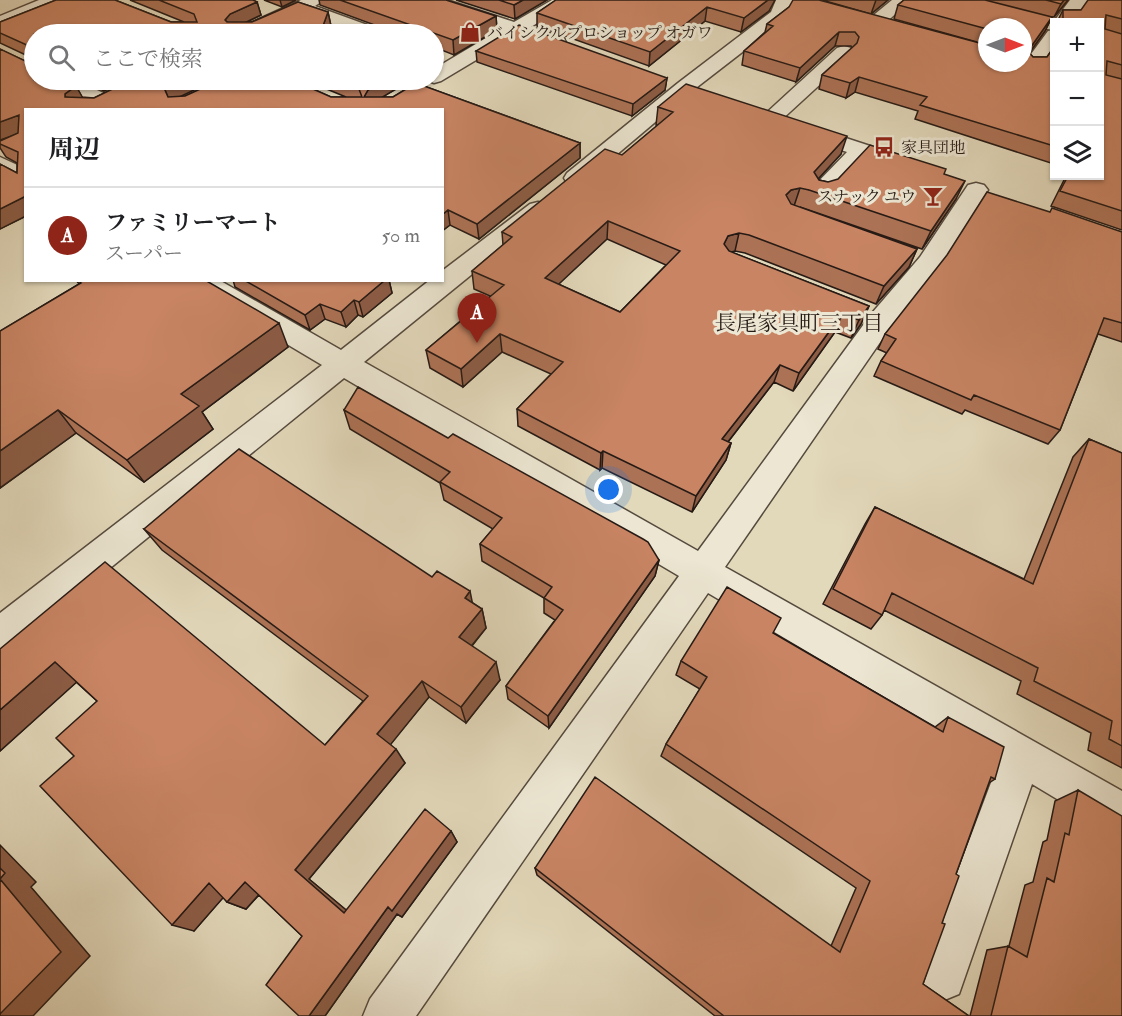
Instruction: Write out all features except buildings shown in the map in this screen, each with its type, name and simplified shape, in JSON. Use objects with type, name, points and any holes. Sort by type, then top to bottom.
[{"type":"street","points":[[0,22],[54,0]]},
{"type":"street","points":[[430,0],[573,47]]},
{"type":"street","points":[[442,21],[481,0]]},
{"type":"street","points":[[444,71],[564,0]]},
{"type":"street","points":[[0,635],[564,188],[684,87],[779,15],[785,0]]},
{"type":"street","points":[[876,22],[902,0]]},
{"type":"street","points":[[954,0],[1050,24]]},
{"type":"street","points":[[1066,18],[1079,0],[1122,3]]},
{"type":"street","points":[[263,24],[308,4],[353,24]]},
{"type":"street","points":[[263,8],[283,15]]},
{"type":"street","points":[[855,17],[898,28]]},
{"type":"street","points":[[1032,60],[1050,39]]},
{"type":"street","points":[[771,119],[844,52]]},
{"type":"street","points":[[444,60],[456,64]]},
{"type":"street","points":[[1032,65],[1050,70]]},
{"type":"street","points":[[73,90],[94,106],[124,90]]},
{"type":"street","points":[[749,111],[924,172]]},
{"type":"street","points":[[822,191],[861,150]]},
{"type":"street","points":[[2,158],[24,177]]},
{"type":"street","points":[[387,1016],[703,572],[872,315],[977,190]]},
{"type":"street","points":[[201,282],[1122,814]]},
{"type":"street","points":[[942,977],[1021,756]]},
{"type":"place","name":"バイシクルプロショップ オガワ","points":[[470,32]]},
{"type":"place","name":"家具団地","points":[[884,147]]},
{"type":"place","name":"スナック ユウ","points":[[933,196]]},
{"type":"place","name":"ファミリーマート","points":[[477,343]]},
{"type":"district","name":"長尾家具町三丁目","points":[[799,323]]}]
